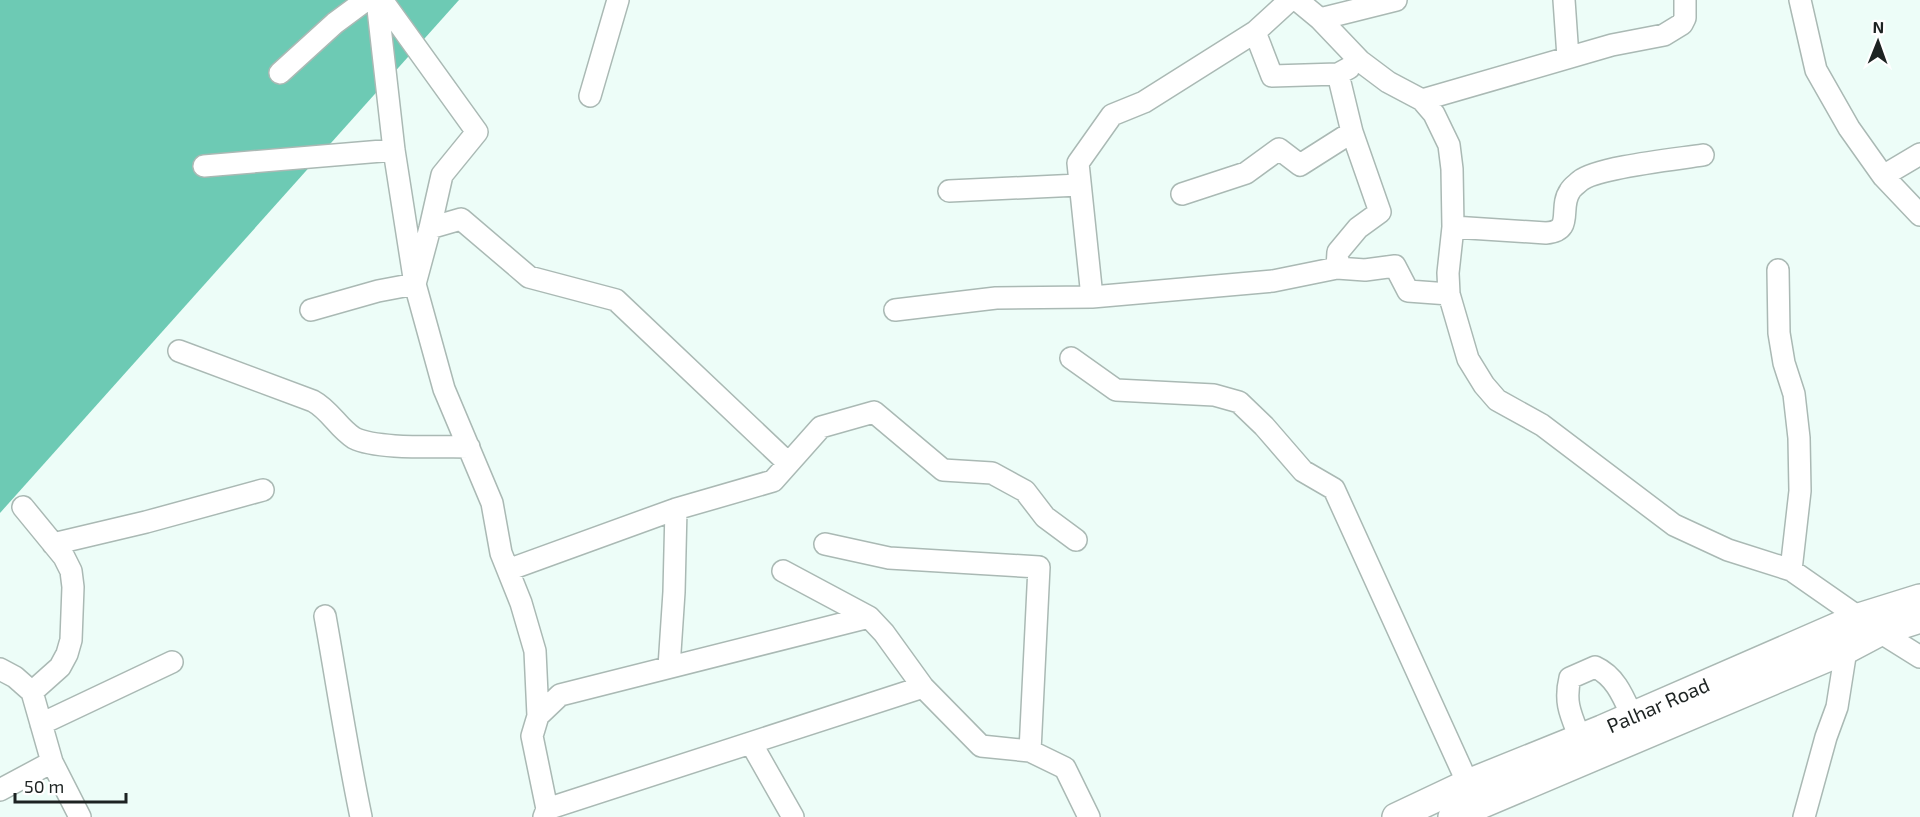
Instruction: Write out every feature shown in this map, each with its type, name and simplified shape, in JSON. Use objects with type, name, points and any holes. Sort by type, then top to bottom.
[{"type":"main road","name":"Palhar Road","points":[[1452,817],[1580,738],[1869,625],[1920,598]]},
{"type":"main road","name":"Palhar Road","points":[[1396,817],[1475,802],[1845,650],[1869,625],[1920,619]]},
{"type":"street","points":[[280,72],[335,23],[366,0]]},
{"type":"street","points":[[377,0],[394,150],[415,284],[444,389],[492,503],[501,553],[521,603],[535,651],[538,716],[532,736],[545,813],[923,687]]},
{"type":"street","points":[[382,0],[477,132],[442,175],[415,284]]},
{"type":"street","points":[[590,96],[618,0]]},
{"type":"street","points":[[1092,297],[1078,163],[1112,114],[1144,102],[1255,32],[1290,0]]},
{"type":"street","points":[[1298,0],[1320,19],[1360,61],[1388,82],[1422,100],[1434,114],[1449,145],[1452,169],[1449,294],[1468,360],[1497,400],[1542,425],[1674,525],[1728,549],[1791,570],[1869,625],[1920,657]]},
{"type":"street","points":[[1320,19],[1396,0]]},
{"type":"street","points":[[1564,0],[1568,57]]},
{"type":"street","points":[[1422,100],[1612,45],[1664,35],[1682,24],[1684,0]]},
{"type":"street","points":[[1800,0],[1816,70],[1849,128],[1883,176],[1920,215]]},
{"type":"street","points":[[1255,32],[1272,76],[1338,74],[1360,61]]},
{"type":"street","points":[[1337,268],[1338,252],[1358,228],[1380,212],[1352,132],[1338,74]]},
{"type":"street","points":[[1182,194],[1246,173],[1279,149],[1300,165],[1352,132]]},
{"type":"street","points":[[204,166],[394,150]]},
{"type":"street","points":[[1452,227],[1555,233],[1560,230],[1563,223],[1569,191],[1582,179],[1601,171],[1703,154]]},
{"type":"street","points":[[1883,176],[1920,154]]},
{"type":"street","points":[[949,191],[1079,185]]},
{"type":"street","points":[[430,228],[461,219],[529,277],[616,300],[788,463]]},
{"type":"street","points":[[895,310],[996,298],[1092,297],[1273,281],[1337,268],[1365,270],[1395,266],[1408,291],[1449,294]]},
{"type":"street","points":[[1778,270],[1779,333],[1784,363],[1794,394],[1799,438],[1800,491],[1791,570]]},
{"type":"street","points":[[311,310],[378,291],[415,284]]},
{"type":"street","points":[[179,351],[324,406],[338,424],[354,437],[377,445],[469,447]]},
{"type":"street","points":[[1071,358],[1116,390],[1214,395],[1239,402],[1264,426],[1303,471],[1334,489],[1475,802]]},
{"type":"street","points":[[508,570],[676,509],[773,481],[821,428],[874,412],[943,470],[992,473],[1025,491],[1045,517],[1076,540]]},
{"type":"street","points":[[53,544],[146,522],[263,490]]},
{"type":"street","points":[[23,507],[64,557],[71,571],[73,587],[71,640],[68,654],[60,667],[32,692]]},
{"type":"street","points":[[669,667],[676,509]]},
{"type":"street","points":[[825,544],[889,558],[1039,567],[1030,751]]},
{"type":"street","points":[[783,571],[869,617],[884,633],[923,687],[981,746],[1030,751],[1065,768],[1089,817]]},
{"type":"street","points":[[325,616],[342,705],[346,745],[361,817]]},
{"type":"street","points":[[538,716],[560,694],[869,617]]},
{"type":"street","points":[[1804,817],[1826,737],[1837,707],[1845,650]]},
{"type":"street","points":[[41,724],[172,662]]},
{"type":"street","points":[[1580,738],[1567,699],[1570,678],[1595,667],[1611,676],[1632,716]]},
{"type":"street","points":[[0,669],[15,677],[32,692],[52,762],[80,817]]},
{"type":"street","points":[[751,743],[793,817]]},
{"type":"street","points":[[0,790],[52,762]]},
{"type":"green space","points":[[0,0],[459,0],[0,513]]}]
